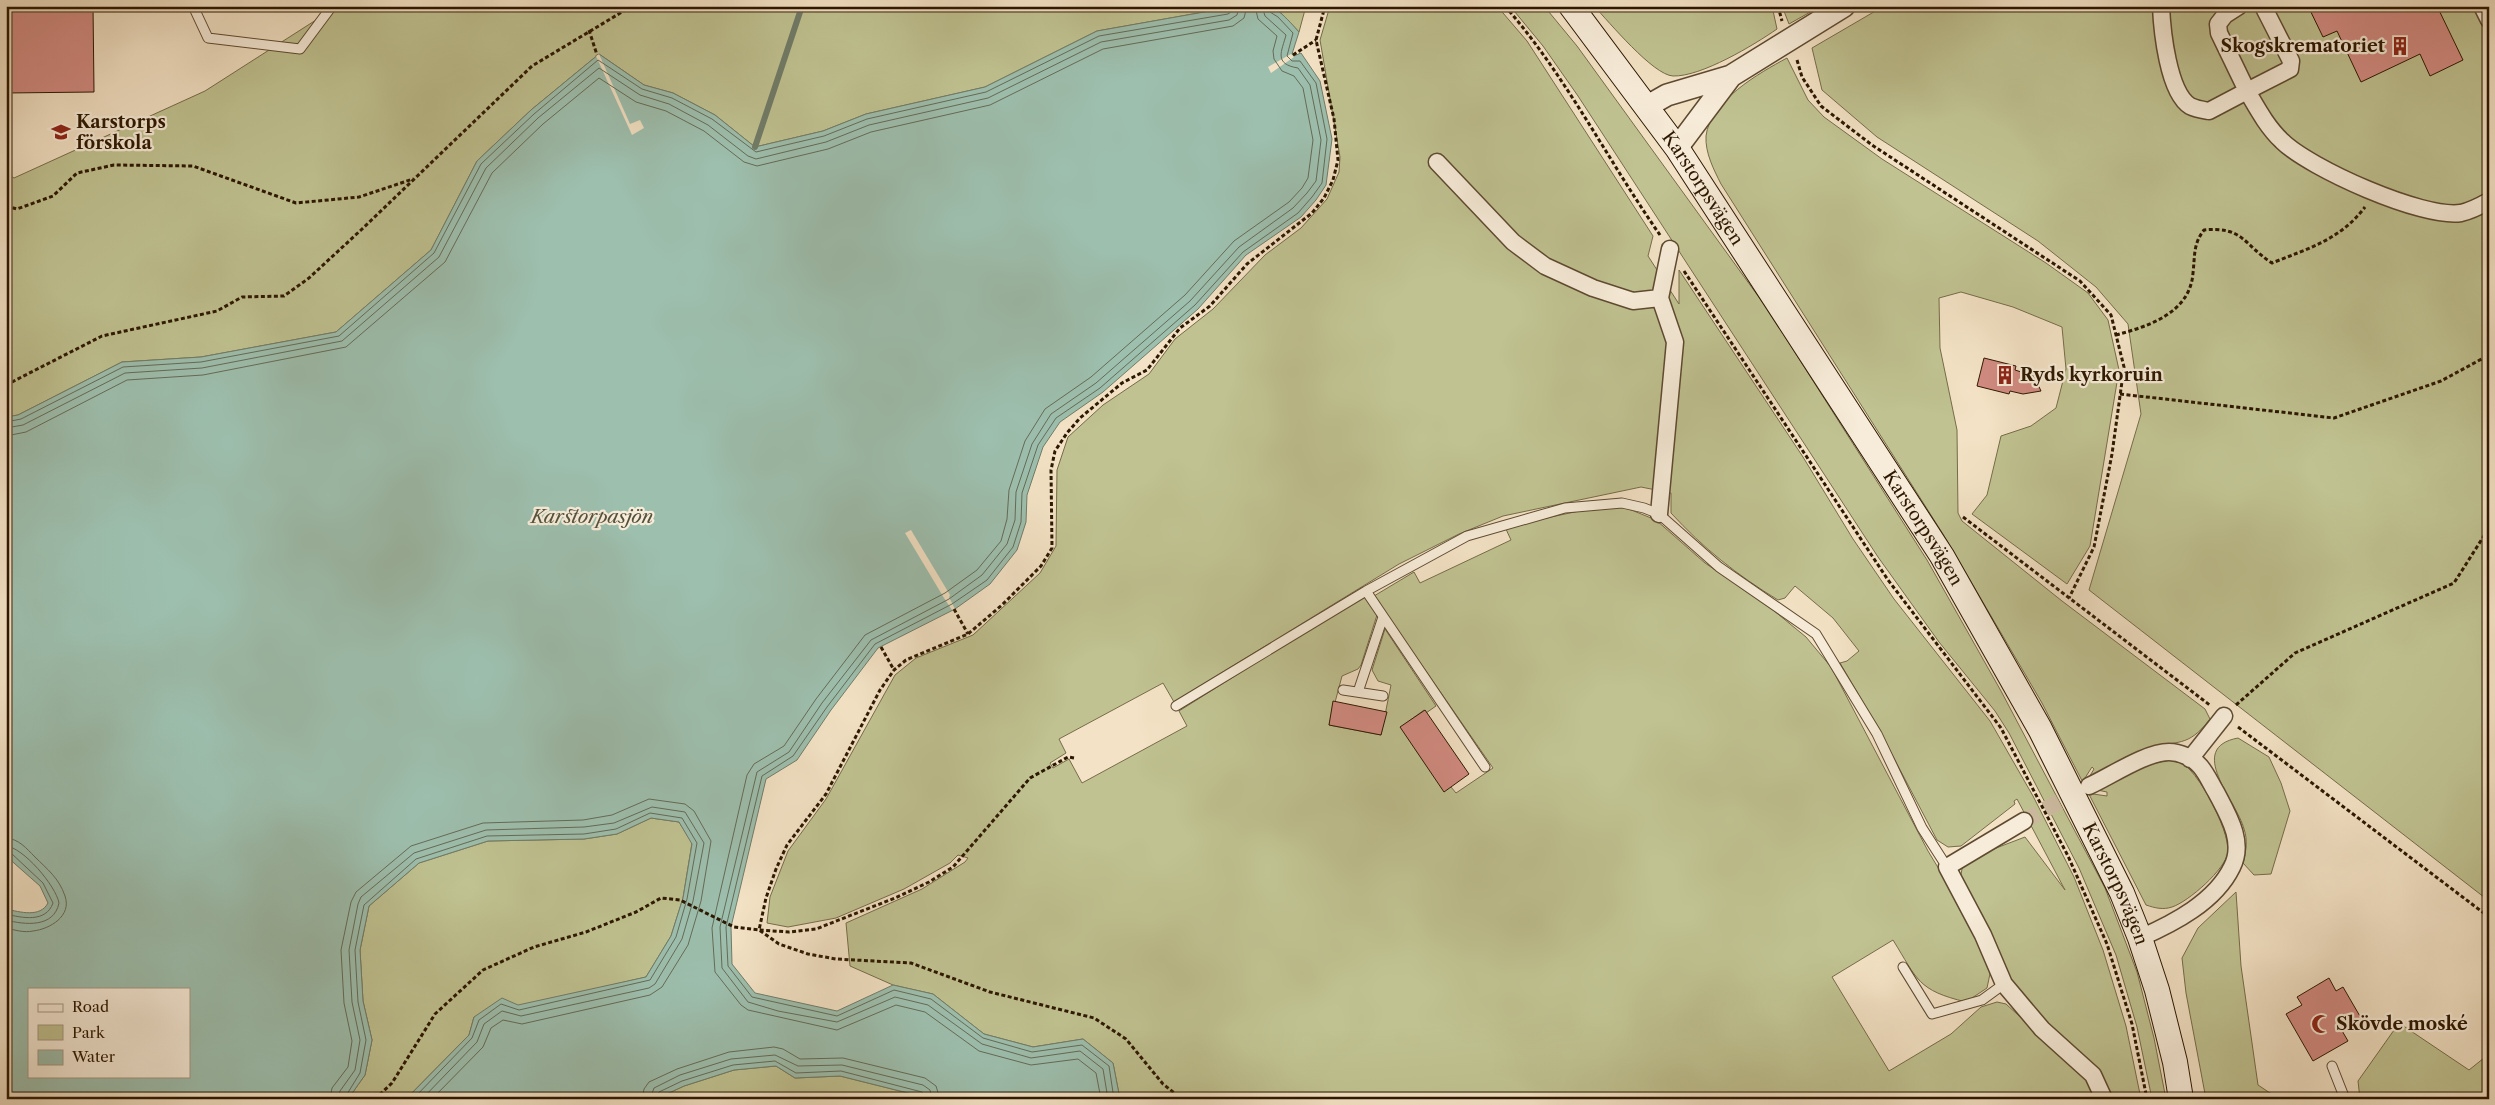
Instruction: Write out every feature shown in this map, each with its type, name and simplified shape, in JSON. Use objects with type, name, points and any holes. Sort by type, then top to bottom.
[{"type":"main road","name":"Karstorpsvägen","points":[[1571,6],[1678,148],[1942,556],[2040,729],[2115,878],[2140,938],[2157,990],[2175,1062],[2181,1099]]},
{"type":"street","points":[[1646,107],[1667,95],[1731,76],[1844,6]]},
{"type":"street","points":[[2161,6],[2169,66],[2177,90],[2190,106],[2209,111],[2290,69],[2291,61],[2263,6]]},
{"type":"street","points":[[2238,6],[2225,15],[2218,24],[2219,33],[2247,91],[2268,126],[2298,154],[2324,169],[2396,201],[2436,211],[2459,213],[2489,201]]},
{"type":"street","points":[[1678,148],[1731,76]]},
{"type":"street","points":[[1437,162],[1513,242],[1546,266],[1594,288],[1634,301],[1660,298]]},
{"type":"street","points":[[1658,514],[1675,342],[1660,298],[1670,249]]},
{"type":"street","points":[[2190,758],[2224,716]]},
{"type":"street","points":[[2089,786],[2154,755],[2177,753],[2190,758],[2206,775],[2230,818],[2235,833],[2236,856],[2226,878],[2200,903],[2178,919],[2140,938]]},
{"type":"street","points":[[2024,821],[1947,867],[1983,936],[2004,984],[2042,1029],[2093,1075],[2104,1099]]},
{"type":"lane","points":[[194,6],[208,38],[300,49],[332,6]]},
{"type":"lane","points":[[1176,706],[1366,591],[1467,536],[1535,515],[1583,505],[1622,503],[1644,508],[1658,514],[1720,567],[1808,627],[1823,643],[1877,734],[1922,828],[1947,867]]},
{"type":"lane","points":[[1366,591],[1485,767]]},
{"type":"lane","points":[[1358,692],[1383,617]]},
{"type":"lane","points":[[1343,690],[1383,696]]},
{"type":"lane","points":[[1903,967],[1932,1014],[1982,1000],[2004,984]]},
{"type":"lane","points":[[2332,1066],[2345,1099]]},
{"type":"path","points":[[6,385],[102,336],[217,311],[242,297],[284,296],[309,278],[532,66],[589,30],[632,6]]},
{"type":"path","points":[[760,930],[768,890],[787,845],[826,794],[880,690],[894,670],[906,660],[968,634],[1026,583],[1041,566],[1052,548],[1051,470],[1055,451],[1067,434],[1080,418],[1122,383],[1147,370],[1180,328],[1210,306],[1247,264],[1312,213],[1324,198],[1333,180],[1338,160],[1334,119],[1316,40],[1325,6]]},
{"type":"path","points":[[1505,6],[1528,33],[1575,98],[1670,249],[1888,580],[2001,728],[2068,856],[2106,944],[2132,1024],[2147,1099]]},
{"type":"path","points":[[1778,6],[1782,21]]},
{"type":"path","points":[[589,30],[598,55]]},
{"type":"path","points":[[1292,55],[1316,40]]},
{"type":"path","points":[[1796,59],[1802,77],[1821,106],[1872,144],[2080,281],[2111,315],[2124,367],[2112,454],[2094,547],[2069,598]]},
{"type":"path","points":[[6,206],[17,209],[53,196],[77,173],[114,165],[192,166],[296,203],[359,197],[414,179]]},
{"type":"path","points":[[2116,335],[2143,327],[2175,308],[2186,299],[2192,287],[2195,245],[2204,230],[2234,232],[2246,239],[2261,256],[2272,263],[2337,236],[2364,209],[2373,190]]},
{"type":"path","points":[[2120,394],[2334,418],[2441,381],[2489,355]]},
{"type":"path","points":[[2224,716],[2295,653],[2454,583],[2489,528]]},
{"type":"path","points":[[954,609],[968,634]]},
{"type":"path","points":[[881,647],[894,670]]},
{"type":"path","points":[[375,1099],[392,1083],[435,1014],[483,970],[534,947],[586,932],[636,912],[661,898],[680,900],[734,927],[789,932],[816,929],[895,898],[929,882],[958,862],[1030,778],[1068,757],[1074,758]]},
{"type":"path","points":[[760,930],[779,944],[808,954],[836,959],[911,963],[990,992],[1094,1018],[1126,1039],[1163,1084],[1182,1099]]},
{"type":"green space","points":[[329,6],[1238,6],[1097,31],[985,87],[866,114],[823,131],[755,147],[715,115],[673,93],[644,85],[599,54],[531,110],[477,161],[431,250],[336,332],[201,357],[122,362],[18,415],[6,417],[6,173],[14,178],[205,91],[316,20]]},
{"type":"green space","points":[[1270,6],[1306,6],[1299,32],[1281,13]]},
{"type":"green space","points":[[1330,6],[1497,6],[1527,41],[1653,236],[1648,256],[1679,304],[1679,270],[1803,457],[1853,539],[1894,599],[1990,721],[2033,796],[2074,877],[2103,950],[2126,1026],[2141,1099],[2111,1099],[2015,991],[1960,880],[1962,869],[1970,858],[2025,837],[2065,890],[2017,799],[2014,801],[2015,804],[1961,846],[1948,847],[1937,840],[1877,726],[1840,663],[1847,661],[1859,651],[1833,618],[1795,586],[1785,598],[1778,600],[1748,581],[1708,549],[1671,513],[1671,493],[1641,487],[1503,516],[1459,534],[1399,564],[1174,702],[1163,683],[1059,739],[1066,753],[1050,763],[1053,768],[1069,759],[1082,783],[1187,726],[1179,711],[1364,595],[1377,615],[1361,665],[1358,669],[1342,676],[1329,725],[1381,735],[1391,685],[1378,681],[1372,670],[1385,629],[1436,706],[1426,713],[1424,710],[1401,727],[1456,793],[1493,768],[1374,596],[1414,572],[1420,583],[1511,540],[1505,527],[1579,511],[1624,507],[1656,520],[1705,563],[1773,610],[1806,637],[1831,667],[1928,851],[1974,927],[1991,969],[1987,988],[1966,1002],[1937,993],[1920,982],[1893,940],[1832,977],[1889,1071],[1951,1034],[1981,1007],[1997,1002],[2006,1004],[2085,1076],[2096,1099],[1120,1099],[1113,1063],[1083,1039],[1033,1047],[984,1034],[933,994],[893,985],[850,966],[846,923],[922,889],[965,862],[968,858],[958,855],[950,863],[904,889],[836,918],[788,927],[767,923],[770,897],[788,851],[826,799],[895,675],[916,658],[973,635],[1040,573],[1056,546],[1057,470],[1068,437],[1103,405],[1149,374],[1175,339],[1213,309],[1265,255],[1301,228],[1327,199],[1339,172],[1340,157],[1320,40]]},
{"type":"green space","points":[[1510,6],[1544,6],[1577,46],[1766,307],[1927,560],[2001,691],[2105,888],[2137,972],[2154,1038],[2166,1099],[2152,1099],[2137,1027],[2116,955],[2079,868],[2009,733],[1995,711],[1939,642],[1878,557],[1578,96],[1543,46]]},
{"type":"green space","points":[[1594,6],[1772,6],[1777,29],[1712,66],[1685,75],[1673,76],[1654,67],[1643,58]]},
{"type":"green space","points":[[1782,6],[1821,6],[1789,24]]},
{"type":"green space","points":[[1884,6],[2489,6],[2489,901],[2089,590],[2141,414],[2128,324],[2096,287],[2038,241],[1877,137],[1822,90],[1812,48]]},
{"type":"green space","points":[[1787,58],[1808,100],[1824,117],[1882,159],[2046,263],[2088,293],[2108,320],[2119,370],[2090,546],[2067,584],[1972,514],[1987,495],[2001,436],[2031,426],[2056,408],[2066,369],[2062,327],[2013,307],[1961,292],[1939,298],[1940,348],[1957,430],[1958,513],[1962,521],[2062,601],[2205,709],[2210,719],[2195,735],[2182,742],[2158,746],[2131,755],[2088,779],[2094,769],[2092,767],[2085,778],[2093,794],[2107,796],[2107,792],[2097,790],[2144,766],[2171,758],[2180,761],[2200,782],[2223,828],[2228,852],[2226,859],[2214,876],[2179,904],[2165,908],[2146,905],[2042,703],[1943,534],[1721,184],[1708,155],[1706,136],[1709,123],[1716,111],[1726,100],[1750,80]]},
{"type":"green space","points":[[2238,738],[2269,757],[2281,783],[2290,811],[2271,874],[2254,875],[2243,863],[2246,846],[2245,833],[2240,817],[2218,777],[2215,764],[2216,752],[2223,744]]},
{"type":"green space","points":[[651,818],[679,822],[692,843],[683,898],[671,936],[646,977],[474,1017],[469,1035],[406,1099],[348,1099],[365,1075],[372,1040],[363,1001],[360,950],[369,906],[419,863],[488,841],[584,839],[617,834]]},
{"type":"green space","points":[[2236,892],[2241,966],[2258,1085],[2279,1099],[2206,1099],[2186,993],[2182,958],[2198,928]]},
{"type":"green space","points":[[2399,1023],[2469,1070],[2489,1054],[2489,1099],[2360,1099],[2358,1081]]},
{"type":"green space","points":[[776,1066],[795,1078],[840,1076],[932,1099],[656,1099],[684,1086],[734,1070]]},
{"type":"water","name":"Karstorpasjön","points":[[1238,6],[1273,8],[1284,16],[1299,32],[1292,54],[1294,56],[1301,53],[1320,81],[1332,139],[1326,185],[1301,217],[1246,255],[1198,309],[1103,392],[1060,422],[1043,447],[1027,495],[1026,522],[1017,550],[990,584],[955,609],[878,648],[831,710],[797,760],[766,779],[731,927],[732,964],[755,993],[837,1011],[893,985],[933,994],[984,1034],[1033,1047],[1083,1039],[1113,1063],[1120,1099],[932,1099],[840,1076],[795,1078],[776,1066],[734,1070],[684,1086],[656,1099],[406,1099],[469,1035],[474,1017],[502,998],[518,1005],[646,977],[671,936],[683,898],[692,844],[679,822],[651,818],[617,834],[584,839],[488,841],[419,863],[369,906],[360,950],[363,1001],[372,1040],[365,1075],[348,1099],[6,1099],[6,909],[29,913],[40,911],[48,903],[40,886],[6,856],[6,417],[18,415],[122,362],[201,357],[336,332],[431,250],[477,161],[531,110],[599,54],[644,85],[673,93],[715,115],[755,147],[823,131],[866,114],[985,87],[1097,31]]},
{"type":"pier","points":[[599,54],[630,124],[640,120],[644,128],[632,135],[596,56]]},
{"type":"pier","points":[[1291,54],[1294,57],[1271,73],[1268,67]]},
{"type":"pier","points":[[911,530],[950,595],[949,597],[955,609],[952,610],[944,598],[905,533]]},
{"type":"building","points":[[6,6],[93,6],[94,92],[6,93]]},
{"type":"building","name":"Skogskrematoriet","points":[[2308,6],[2437,6],[2463,60],[2430,76],[2420,54],[2361,82],[2337,31],[2323,37]]},
{"type":"building","name":"Ryds kyrkoruin","points":[[1984,358],[2016,366],[2015,370],[2034,376],[2041,391],[2023,394],[2010,391],[2009,394],[1977,386]]},
{"type":"building","points":[[1333,701],[1387,712],[1381,735],[1329,725]]},
{"type":"building","points":[[1425,710],[1469,774],[1444,792],[1400,727]]},
{"type":"building","name":"Skövde moské","points":[[2329,978],[2336,991],[2343,987],[2361,1018],[2341,1029],[2348,1041],[2313,1061],[2286,1014],[2302,1005],[2297,997]]},
{"type":"waterway","points":[[755,147],[802,6]]},
{"type":"tunnel","points":[[2024,821],[2081,790]]},
{"type":"place","name":"Skogskrematoriet","points":[[2400,46]]},
{"type":"place","name":"Karstorps förskola","points":[[61,132]]},
{"type":"place","name":"Ryds kyrkoruin","points":[[2005,375]]},
{"type":"place","name":"Skövde moské","points":[[2321,1024]]}]
